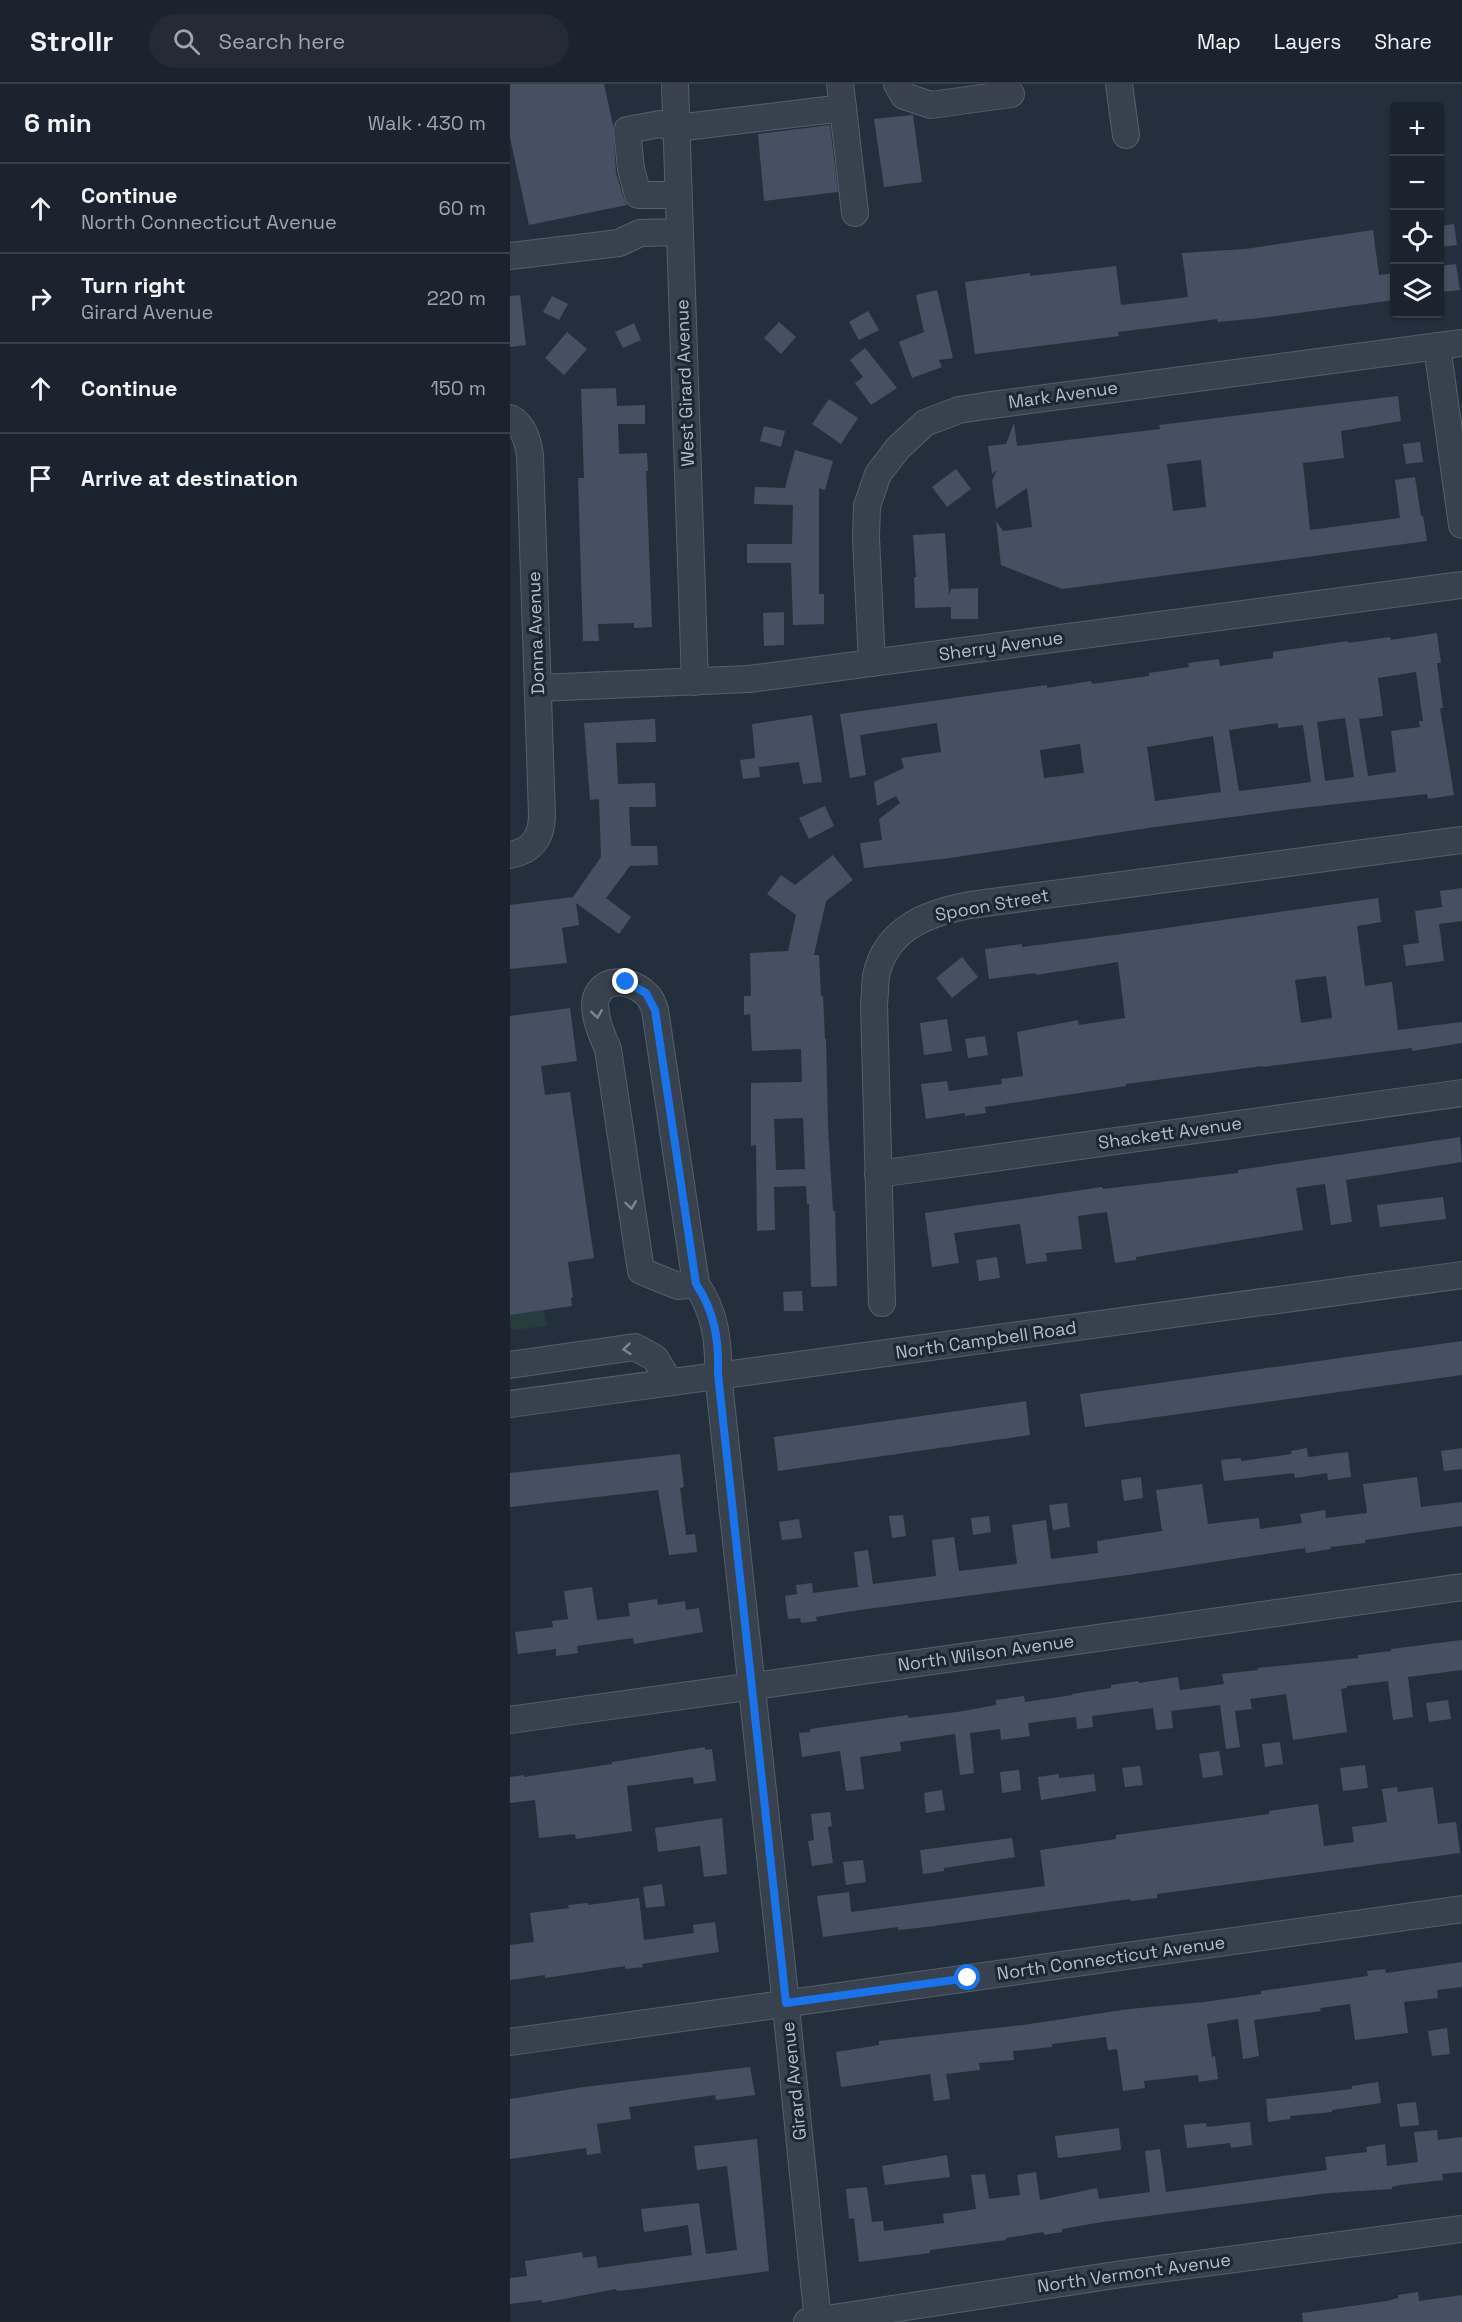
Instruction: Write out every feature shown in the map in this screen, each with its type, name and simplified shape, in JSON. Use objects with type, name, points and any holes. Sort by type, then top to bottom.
[{"type":"street","name":"West Girard Avenue","points":[[675,84],[695,682]]},
{"type":"street","points":[[897,84],[904,96],[932,105],[1011,94]]},
{"type":"street","points":[[1119,84],[1126,135]]},
{"type":"street","points":[[678,195],[638,195],[631,169],[627,130],[660,124],[677,128],[841,96],[855,213]]},
{"type":"street","points":[[510,256],[619,243],[640,233],[679,232]]},
{"type":"street","name":"Mark Avenue","points":[[872,663],[866,538],[867,506],[878,474],[898,448],[925,423],[959,410],[1006,402],[1462,343]]},
{"type":"street","points":[[1437,346],[1462,525]]},
{"type":"street","name":"Donna Avenue","points":[[512,419],[528,440],[530,456],[542,826],[538,836],[520,851]]},
{"type":"street","name":"Sherry Avenue","points":[[538,688],[749,679],[1462,585]]},
{"type":"street","name":"Spoon Street","points":[[882,1303],[874,1004],[877,975],[886,952],[900,935],[918,920],[941,911],[970,905],[1462,840]]},
{"type":"street","points":[[616,981],[626,982],[646,993],[655,1010],[696,1284],[678,1286],[641,1271],[608,1049],[599,1028],[595,1005],[596,996],[601,989],[616,981]]},
{"type":"street","name":"Shackett Avenue","points":[[878,1174],[1462,1093]]},
{"type":"street","name":"North Campbell Road","points":[[510,1404],[1462,1275]]},
{"type":"street","name":"Girard Avenue","points":[[696,1284],[712,1314],[719,1349],[718,1374],[786,2003],[814,2321]]},
{"type":"street","points":[[510,1365],[634,1347],[655,1358],[669,1381]]},
{"type":"street","name":"North Wilson Avenue","points":[[510,1720],[1462,1587]]},
{"type":"street","name":"North Connecticut Avenue","points":[[510,2042],[1462,1909]]},
{"type":"street","name":"North Vermont Avenue","points":[[814,2321],[1122,2274],[1462,2229]]},
{"type":"green space","points":[[544,1310],[547,1326],[511,1330],[510,1315]]},
{"type":"building","points":[[510,84],[604,84],[613,125],[616,173],[627,205],[529,225],[510,138]]},
{"type":"building","points":[[913,115],[922,182],[884,187],[874,119]]},
{"type":"building","points":[[830,125],[838,192],[764,201],[758,134]]},
{"type":"building","points":[[1454,224],[1457,245],[1444,247],[1444,225]]},
{"type":"building","points":[[1373,230],[1379,275],[1390,274],[1390,301],[1260,318],[1218,322],[1217,319],[1118,332],[1119,336],[975,354],[965,282],[1030,273],[1030,276],[1116,266],[1121,305],[1157,301],[1188,297],[1182,253],[1245,249]]},
{"type":"building","points":[[1456,264],[1460,290],[1444,292],[1444,266]]},
{"type":"building","points":[[937,290],[953,358],[939,360],[942,367],[912,378],[899,342],[924,332],[916,295]]},
{"type":"building","points":[[520,295],[526,345],[510,347],[510,296]]},
{"type":"building","points":[[552,296],[568,304],[559,320],[543,312]]},
{"type":"building","points":[[868,311],[879,330],[859,340],[849,322]]},
{"type":"building","points":[[779,322],[796,337],[781,354],[764,338]]},
{"type":"building","points":[[634,323],[641,340],[623,348],[615,332]]},
{"type":"building","points":[[567,332],[587,349],[564,375],[545,358]]},
{"type":"building","points":[[865,348],[897,388],[871,405],[855,383],[863,377],[850,360]]},
{"type":"building","points":[[616,388],[617,406],[645,405],[645,424],[618,424],[619,454],[647,453],[652,627],[634,628],[634,623],[598,624],[599,641],[583,641],[578,478],[584,478],[581,389]]},
{"type":"building","points":[[1398,396],[1401,421],[1341,431],[1344,458],[1303,463],[1310,530],[1400,518],[1395,480],[1415,477],[1427,541],[1062,589],[1001,565],[996,521],[1003,531],[1032,527],[1027,488],[996,509],[992,481],[997,470],[992,474],[988,446],[1006,444],[1014,423],[1017,446],[1160,429],[1159,425]],"holes":[[[1201,460],[1206,507],[1173,511],[1167,464]]]},
{"type":"building","points":[[829,399],[858,418],[841,444],[812,424]]},
{"type":"building","points":[[764,426],[785,431],[781,447],[760,441]]},
{"type":"building","points":[[1420,442],[1423,462],[1406,464],[1403,444]]},
{"type":"building","points":[[795,450],[833,461],[825,490],[819,488],[819,594],[824,594],[824,624],[793,625],[791,563],[747,563],[747,544],[792,544],[793,505],[754,504],[755,487],[785,488]]},
{"type":"building","points":[[956,469],[971,489],[947,507],[932,487]]},
{"type":"building","points":[[945,533],[949,595],[951,589],[978,588],[978,619],[951,619],[951,607],[915,608],[914,577],[916,577],[913,535]]},
{"type":"building","points":[[784,612],[784,645],[764,646],[763,613]]},
{"type":"building","points":[[1437,633],[1441,663],[1437,663],[1443,708],[1440,708],[1454,795],[1428,799],[1427,794],[1292,809],[950,858],[864,868],[860,843],[882,840],[879,819],[900,803],[896,796],[877,806],[874,782],[904,768],[901,758],[941,752],[937,723],[860,735],[866,775],[850,778],[840,714],[1047,685],[1047,688],[1091,681],[1092,684],[1149,676],[1149,673],[1189,667],[1188,663],[1219,659],[1220,666],[1273,658],[1273,652],[1348,641],[1348,643],[1390,637],[1391,640]],"holes":[[[1416,672],[1423,721],[1419,721],[1420,727],[1391,731],[1396,772],[1368,776],[1359,719],[1383,716],[1378,678]],[[1345,718],[1354,777],[1325,781],[1317,722]],[[1278,723],[1278,728],[1303,725],[1311,782],[1239,791],[1229,730]],[[1213,736],[1221,792],[1155,801],[1147,747]],[[1080,744],[1084,773],[1044,778],[1040,750]]]},
{"type":"building","points":[[812,715],[822,782],[803,784],[799,762],[759,767],[760,777],[743,779],[740,760],[755,758],[752,724]]},
{"type":"building","points":[[655,719],[656,742],[616,743],[618,784],[655,783],[656,807],[629,807],[631,846],[657,846],[658,865],[630,866],[606,898],[631,917],[619,934],[576,903],[579,925],[562,928],[567,963],[510,969],[510,905],[573,897],[601,857],[599,799],[590,800],[584,723]]},
{"type":"building","points":[[825,806],[834,826],[809,839],[799,818]]},
{"type":"building","points":[[833,855],[853,880],[826,901],[814,955],[819,955],[826,1039],[828,1126],[833,1211],[835,1211],[837,1286],[811,1287],[809,1204],[807,1204],[806,1186],[774,1187],[775,1230],[757,1231],[756,1145],[751,1146],[751,1083],[802,1082],[801,1049],[752,1051],[750,1014],[744,1015],[744,996],[751,996],[750,953],[788,951],[796,915],[767,894],[781,875],[795,885]],"holes":[[[803,1118],[805,1169],[776,1170],[774,1119]]]},
{"type":"building","points":[[1462,888],[1462,921],[1439,924],[1444,961],[1406,966],[1403,945],[1419,943],[1415,911],[1442,907],[1440,891]]},
{"type":"building","points":[[1378,898],[1381,922],[1357,926],[1365,986],[1392,982],[1398,1030],[1462,1022],[1462,1043],[1412,1051],[1412,1048],[1126,1084],[1126,1086],[985,1107],[986,1113],[965,1116],[965,1113],[926,1119],[921,1084],[947,1081],[949,1091],[1002,1084],[1001,1079],[1023,1076],[1017,1032],[1078,1020],[1079,1025],[1125,1018],[1118,962],[1036,975],[1036,973],[989,979],[985,949],[1022,944],[1022,947]],"holes":[[[1326,976],[1332,1018],[1301,1023],[1295,980]]]},
{"type":"building","points":[[962,957],[978,977],[952,998],[936,978]]},
{"type":"building","points":[[570,1008],[577,1061],[541,1066],[545,1095],[570,1092],[594,1258],[568,1262],[573,1297],[571,1298],[572,1306],[510,1315],[510,1016]]},
{"type":"building","points":[[947,1019],[952,1051],[924,1055],[920,1023]]},
{"type":"building","points":[[985,1036],[988,1055],[968,1058],[965,1039]]},
{"type":"building","points":[[1460,1137],[1462,1162],[1346,1180],[1352,1222],[1331,1225],[1325,1184],[1296,1188],[1303,1230],[1136,1257],[1136,1260],[1115,1263],[1107,1212],[1078,1216],[1082,1249],[1046,1253],[1047,1261],[1026,1264],[1020,1224],[954,1233],[959,1263],[932,1267],[925,1213],[1102,1187],[1103,1189],[1238,1173],[1238,1170]]},
{"type":"building","points":[[1443,1197],[1446,1219],[1380,1227],[1377,1205]]},
{"type":"building","points":[[997,1257],[1000,1278],[979,1281],[976,1260]]},
{"type":"building","points":[[802,1291],[803,1311],[784,1311],[783,1292]]},
{"type":"building","points":[[1462,1341],[1462,1375],[1085,1427],[1080,1394]]},
{"type":"building","points":[[1026,1401],[1030,1435],[778,1471],[774,1437]]},
{"type":"building","points":[[1307,1448],[1308,1457],[1348,1452],[1351,1477],[1328,1480],[1327,1473],[1295,1478],[1294,1473],[1224,1481],[1221,1460],[1241,1458],[1241,1461],[1292,1454],[1291,1451]]},
{"type":"building","points":[[1462,1448],[1462,1469],[1444,1471],[1441,1451]]},
{"type":"building","points":[[680,1454],[684,1487],[680,1488],[686,1535],[695,1534],[697,1552],[669,1555],[658,1490],[510,1507],[510,1473]]},
{"type":"building","points":[[1141,1477],[1143,1498],[1124,1501],[1121,1480]]},
{"type":"building","points":[[1417,1477],[1421,1507],[1462,1502],[1462,1526],[1365,1540],[1365,1543],[1330,1547],[1331,1549],[1306,1553],[1305,1548],[1128,1575],[859,1610],[816,1617],[817,1621],[801,1623],[800,1618],[788,1619],[785,1596],[797,1594],[796,1585],[812,1583],[813,1593],[858,1587],[854,1552],[868,1550],[873,1584],[936,1576],[932,1540],[954,1537],[959,1571],[1017,1564],[1012,1525],[1046,1520],[1051,1559],[1098,1553],[1097,1541],[1162,1531],[1156,1490],[1202,1484],[1208,1524],[1259,1518],[1260,1529],[1302,1523],[1300,1514],[1325,1510],[1326,1518],[1367,1513],[1363,1484]]},
{"type":"building","points":[[1067,1503],[1070,1527],[1053,1530],[1049,1505]]},
{"type":"building","points":[[903,1515],[906,1536],[892,1538],[889,1516]]},
{"type":"building","points":[[989,1516],[991,1532],[973,1535],[971,1518]]},
{"type":"building","points":[[799,1519],[802,1538],[782,1540],[779,1522]]},
{"type":"building","points":[[592,1587],[597,1620],[630,1616],[628,1603],[657,1599],[658,1605],[685,1601],[686,1610],[699,1608],[703,1632],[634,1644],[633,1638],[577,1646],[578,1653],[556,1656],[556,1649],[518,1654],[515,1632],[553,1627],[552,1621],[568,1619],[564,1591]]},
{"type":"building","points":[[1462,1640],[1462,1670],[1408,1677],[1413,1717],[1393,1720],[1388,1681],[1347,1686],[1341,1689],[1347,1732],[1293,1740],[1286,1694],[1250,1699],[1252,1709],[1235,1711],[1240,1747],[1226,1749],[1220,1705],[1171,1711],[1173,1728],[1156,1730],[1153,1708],[1092,1716],[1093,1727],[1077,1729],[1076,1717],[1028,1723],[1030,1736],[1001,1740],[1000,1729],[970,1733],[974,1773],[960,1775],[955,1734],[900,1742],[901,1751],[860,1757],[864,1789],[846,1791],[840,1751],[802,1757],[799,1733],[810,1732],[810,1729],[908,1715],[908,1718],[957,1712],[996,1705],[996,1700],[1024,1696],[1025,1702],[1111,1688],[1111,1685],[1138,1681],[1139,1683],[1178,1677],[1180,1690],[1224,1684],[1222,1674],[1358,1658],[1358,1655],[1391,1651],[1391,1649]]},
{"type":"building","points":[[1448,1700],[1451,1719],[1429,1722],[1426,1703]]},
{"type":"building","points":[[1280,1742],[1283,1764],[1265,1767],[1262,1744]]},
{"type":"building","points":[[705,1747],[705,1750],[712,1749],[716,1781],[694,1784],[693,1777],[627,1786],[632,1831],[576,1839],[575,1834],[539,1838],[535,1800],[510,1803],[510,1777],[612,1764],[612,1762]]},
{"type":"building","points":[[1219,1751],[1223,1775],[1203,1778],[1199,1754]]},
{"type":"building","points":[[1365,1765],[1368,1788],[1343,1791],[1340,1768]]},
{"type":"building","points":[[1140,1766],[1143,1785],[1125,1787],[1122,1768]]},
{"type":"building","points":[[1019,1770],[1021,1790],[1002,1793],[1000,1772]]},
{"type":"building","points":[[1059,1774],[1059,1778],[1094,1774],[1096,1791],[1041,1800],[1038,1777]]},
{"type":"building","points":[[1397,1787],[1398,1792],[1433,1787],[1438,1824],[1456,1822],[1460,1853],[1157,1894],[1157,1898],[1131,1901],[1130,1899],[927,1927],[898,1930],[898,1927],[823,1937],[817,1896],[849,1892],[851,1912],[1045,1886],[1040,1850],[1116,1839],[1116,1835],[1269,1814],[1269,1811],[1318,1804],[1324,1846],[1354,1842],[1352,1827],[1387,1822],[1382,1789]]},
{"type":"building","points":[[942,1790],[945,1810],[926,1813],[924,1793]]},
{"type":"building","points":[[830,1812],[832,1826],[828,1827],[833,1863],[812,1866],[808,1841],[814,1840],[811,1814]]},
{"type":"building","points":[[722,1818],[727,1874],[704,1877],[700,1846],[658,1852],[655,1828]]},
{"type":"building","points":[[1012,1838],[1015,1857],[944,1868],[944,1871],[923,1874],[920,1850]]},
{"type":"building","points":[[863,1860],[866,1882],[846,1885],[843,1862]]},
{"type":"building","points":[[662,1884],[665,1906],[646,1908],[643,1887]]},
{"type":"building","points":[[639,1898],[644,1940],[694,1933],[693,1925],[715,1922],[719,1952],[642,1964],[643,1967],[625,1969],[625,1966],[545,1978],[545,1975],[510,1980],[510,1945],[534,1942],[530,1913],[569,1908],[568,1905],[588,1903],[588,1905]]},
{"type":"building","points":[[1462,1962],[1462,1987],[1437,1990],[1438,1998],[1404,2002],[1408,2033],[1355,2040],[1350,2004],[1320,2008],[1321,2011],[1254,2020],[1259,2056],[1243,2059],[1238,2019],[1207,2024],[1218,2079],[1199,2082],[1198,2075],[1144,2081],[1145,2088],[1123,2091],[1117,2049],[1108,2050],[1106,2037],[1052,2044],[1052,2047],[1013,2051],[1014,2060],[979,2063],[980,2070],[946,2074],[950,2099],[934,2101],[930,2074],[841,2087],[836,2052],[879,2045],[879,2041],[1023,2025],[1129,2009],[1204,2002],[1261,1994],[1261,1991],[1368,1976],[1367,1971],[1385,1969],[1386,1973]]},
{"type":"building","points":[[1447,2028],[1450,2054],[1432,2056],[1428,2031]]},
{"type":"building","points":[[750,2067],[755,2095],[716,2100],[715,2095],[629,2107],[631,2119],[597,2124],[601,2153],[587,2155],[586,2148],[510,2159],[510,2099],[584,2087]]},
{"type":"building","points":[[1378,2082],[1381,2103],[1332,2110],[1332,2112],[1290,2116],[1290,2119],[1268,2122],[1266,2099],[1352,2089],[1352,2086]]},
{"type":"building","points":[[1416,2102],[1419,2125],[1400,2127],[1397,2104]]},
{"type":"building","points":[[1250,2122],[1252,2145],[1231,2148],[1230,2143],[1187,2148],[1184,2125],[1206,2123],[1207,2127]]},
{"type":"building","points":[[1119,2128],[1121,2150],[1058,2158],[1055,2136]]},
{"type":"building","points":[[1437,2130],[1438,2140],[1462,2137],[1462,2172],[1442,2174],[1443,2180],[1400,2185],[1392,2189],[1329,2193],[1102,2222],[1062,2229],[1062,2232],[1044,2235],[1044,2232],[1006,2238],[1006,2240],[930,2250],[930,2253],[859,2262],[854,2218],[849,2219],[846,2189],[867,2187],[872,2222],[883,2221],[884,2231],[944,2223],[943,2214],[976,2209],[971,2175],[985,2174],[989,2199],[1020,2195],[1017,2175],[1036,2172],[1040,2200],[1097,2188],[1099,2199],[1150,2192],[1145,2151],[1160,2149],[1166,2192],[1327,2170],[1325,2157],[1367,2152],[1366,2147],[1385,2144],[1387,2166],[1418,2162],[1414,2132]]},
{"type":"building","points":[[757,2139],[769,2271],[645,2288],[617,2291],[616,2289],[542,2303],[542,2300],[510,2304],[510,2278],[527,2276],[525,2261],[582,2252],[583,2258],[596,2256],[598,2268],[692,2255],[688,2225],[644,2232],[641,2209],[699,2203],[706,2254],[737,2250],[727,2166],[697,2170],[694,2146]]},
{"type":"building","points":[[947,2155],[950,2177],[885,2185],[882,2166]]},
{"type":"building","points":[[1418,2292],[1419,2301],[1462,2295],[1462,2322],[1303,2322],[1302,2313],[1387,2301],[1398,2298],[1398,2295]]},
{"type":"route","points":[[626,982],[646,993],[655,1010],[696,1284],[712,1314],[719,1349],[718,1374],[786,2003],[968,1978]]}]
